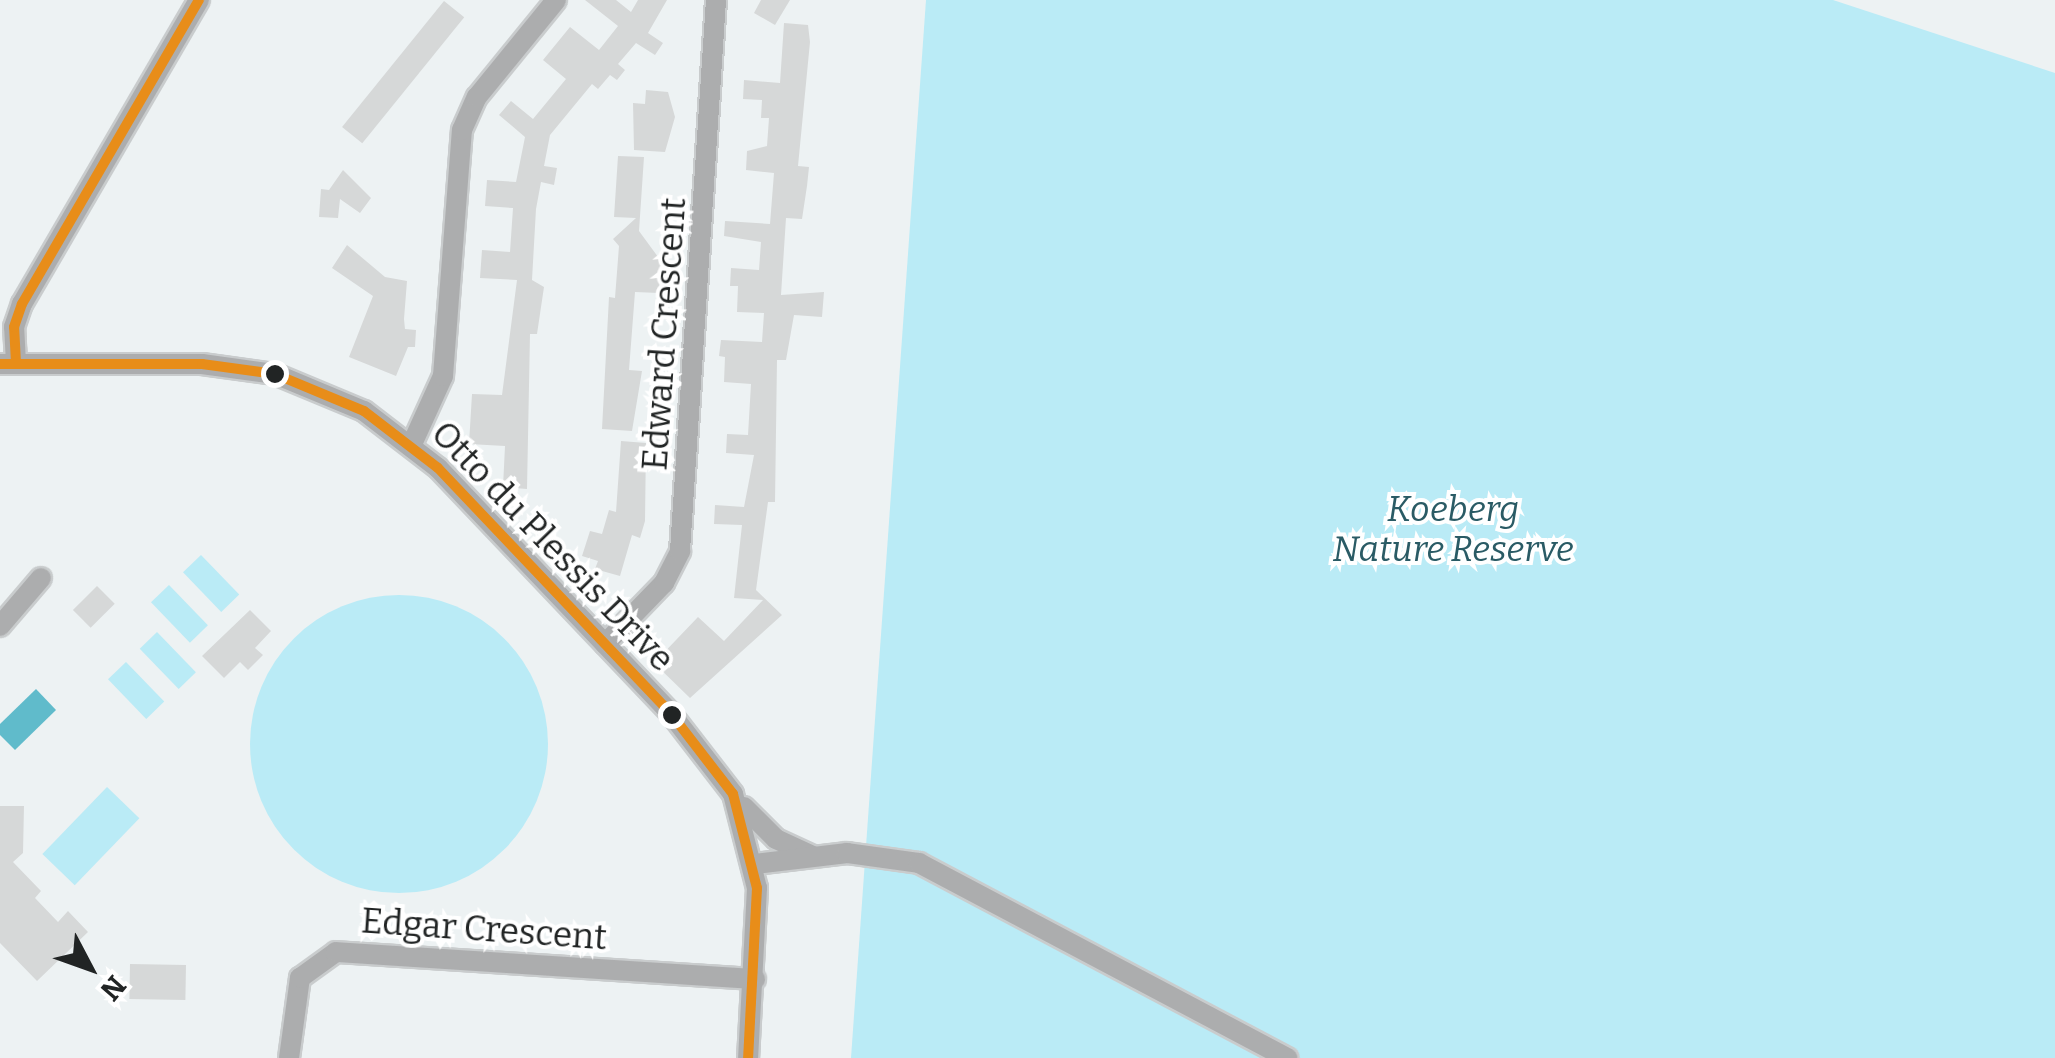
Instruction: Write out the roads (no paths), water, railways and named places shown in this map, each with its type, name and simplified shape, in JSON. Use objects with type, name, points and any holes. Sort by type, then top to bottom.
[{"type":"street","points":[[8,364],[22,304],[199,0]]},
{"type":"street","points":[[412,444],[443,376],[462,130],[478,97],[556,0]]},
{"type":"street","name":"Edward Crescent","points":[[605,644],[664,584],[680,551],[716,0]]},
{"type":"street","name":"Otto du Plessis Drive","points":[[8,364],[241,367],[333,396],[412,444],[696,742],[734,794],[756,864],[755,979],[748,1058]]},
{"type":"street","points":[[0,626],[41,578]]},
{"type":"street","points":[[734,794],[776,839],[812,856]]},
{"type":"street","points":[[756,864],[875,853],[919,863],[1288,1058]]},
{"type":"street","name":"Edgar Crescent","points":[[289,1058],[300,978],[336,952],[755,979]]},
{"type":"park label","name":"Koeberg Nature Reserve","points":[[1453,529]]}]
